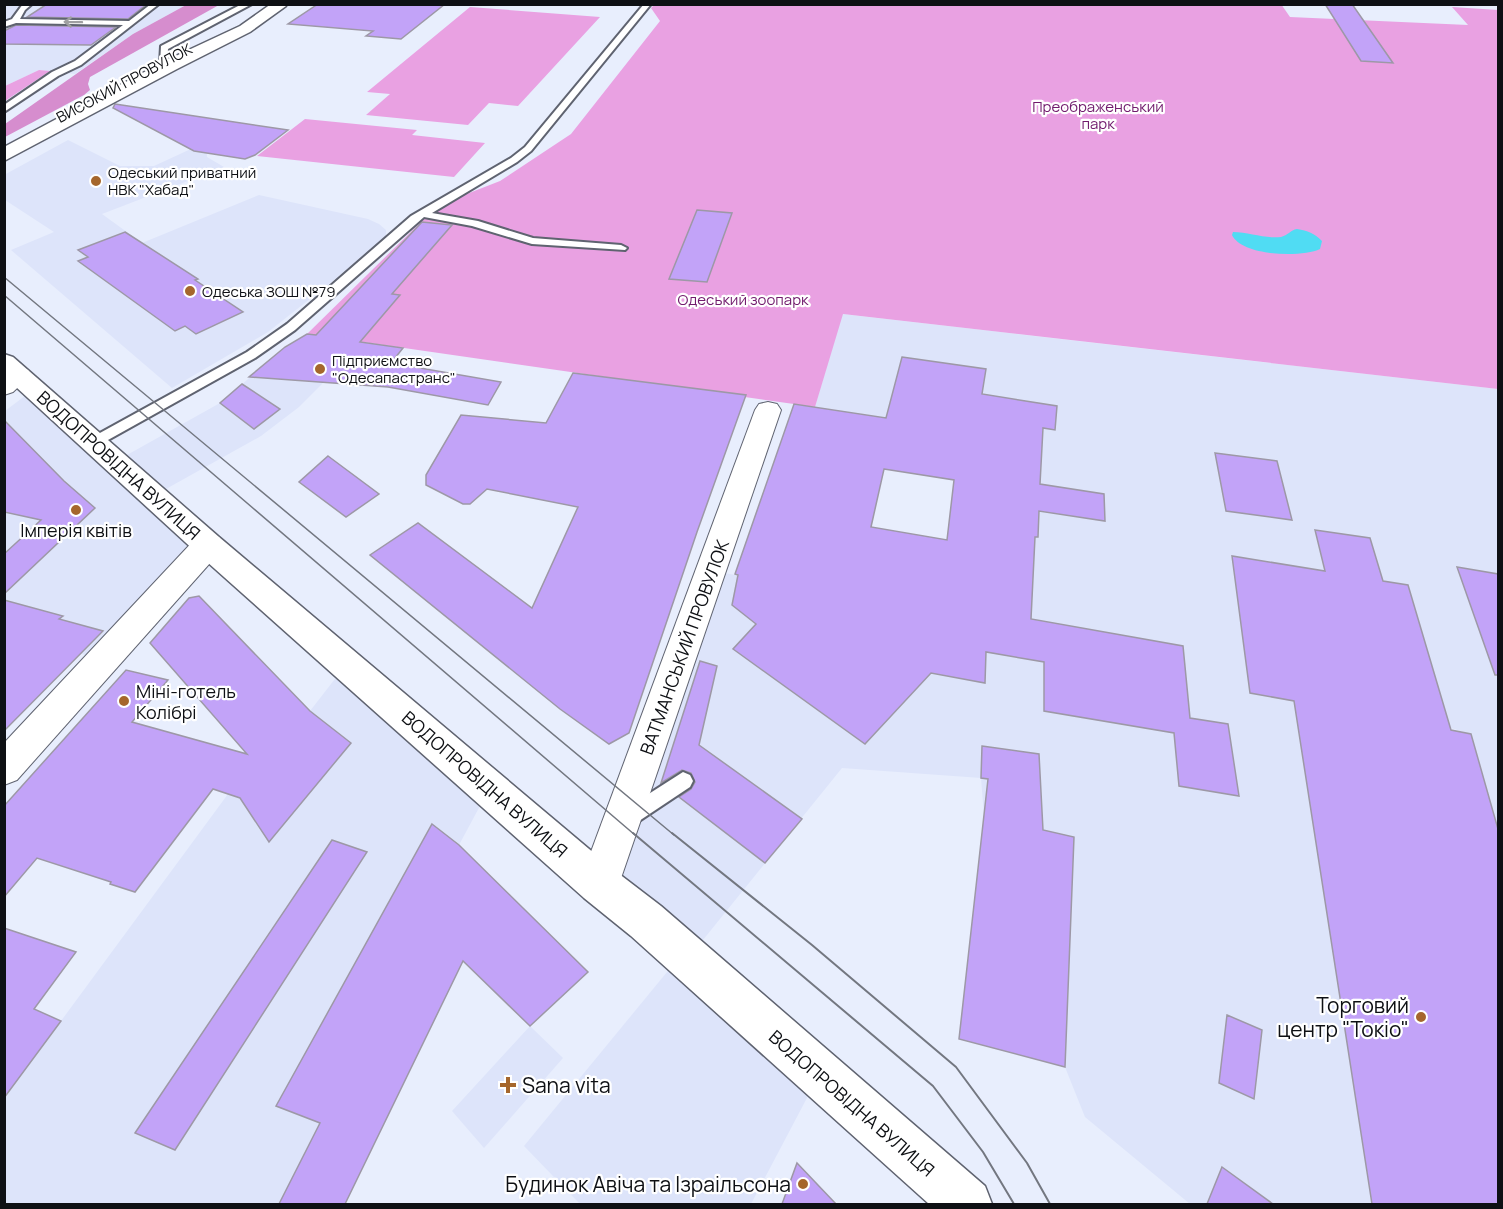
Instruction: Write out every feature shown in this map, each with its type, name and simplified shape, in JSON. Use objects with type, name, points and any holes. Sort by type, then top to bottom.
[{"type":"main road","name":"ВИСОКИЙ ПРОВУЛОК","points":[[4,155],[171,65],[217,33],[255,23],[281,5]]},
{"type":"main road","name":"ВИСОКИЙ ПРОВУЛОК","points":[[4,145],[217,33],[281,5]]},
{"type":"main road","name":"ВИСОКИЙ ПРОВУЛОК","points":[[4,164],[192,62],[217,33]]},
{"type":"main road","name":"ВОДОПРОВІДНА ВУЛИЦЯ","points":[[9,375],[94,442],[208,545],[599,884],[646,921],[967,1204]]},
{"type":"street","name":"ВАТМАНСЬКИЙ ПРОВУЛОК","points":[[599,884],[768,410]]},
{"type":"street","points":[[4,769],[208,545]]},
{"type":"lane","points":[[15,21],[22,9],[29,4]]},
{"type":"lane","points":[[4,109],[55,74],[78,63],[156,4]]},
{"type":"lane","points":[[217,33],[249,4]]},
{"type":"lane","points":[[94,442],[251,355],[291,327],[422,214],[495,172],[528,149],[648,4]]},
{"type":"lane","points":[[4,25],[15,21],[131,23]]},
{"type":"lane","points":[[422,214],[474,223],[532,241],[621,248]]},
{"type":"lane","points":[[621,823],[683,781]]},
{"type":"shaded area","points":[[4,5],[186,5],[133,34],[75,74],[39,70],[5,86]]},
{"type":"shaded area","points":[[186,5],[219,5],[90,77],[88,84],[90,90],[84,95],[5,137],[5,124],[133,34]]},
{"type":"shaded area","name":"Одеська ЗОШ №79","points":[[68,140],[120,166],[154,166],[206,142],[207,157],[224,167],[102,214],[142,243],[259,195],[368,219],[386,230],[386,237],[268,332],[172,388],[11,250],[54,232],[5,200],[4,175]]},
{"type":"shaded area","points":[[842,314],[1498,389],[1498,829],[1470,734],[1451,728],[1358,712],[1297,719],[1372,1204],[1190,1204],[1085,1117],[1065,1067],[959,1039],[984,816],[981,778],[842,768],[690,956],[603,880],[713,571],[959,615],[997,435],[815,407]]},
{"type":"shaded area","points":[[307,334],[362,342],[342,356],[323,383],[299,407],[261,436],[157,494],[118,460],[220,403],[283,349]]},
{"type":"shaded area","points":[[33,390],[205,547],[102,660],[5,631],[5,411]]},
{"type":"shaded area","points":[[345,666],[488,791],[279,1204],[5,1204],[5,999],[61,1021],[228,794],[310,711]]},
{"type":"shaded area","points":[[681,955],[818,1077],[751,1204],[580,1204],[524,1146]]},
{"type":"shaded area","name":"Sana vita","points":[[530,1026],[563,1058],[484,1148],[452,1111]]},
{"type":"green space","points":[[1281,4],[1290,17],[1468,25],[1452,7],[1498,10],[1498,389],[843,314],[815,407],[307,334],[428,215],[459,197],[500,181],[571,134],[660,21],[651,8],[654,5]]},
{"type":"green space","points":[[470,7],[600,17],[518,106],[489,103],[468,125],[366,115],[390,94],[367,92]]},
{"type":"green space","points":[[39,70],[50,71],[5,101],[5,86]]},
{"type":"green space","points":[[305,119],[417,130],[412,135],[485,143],[454,177],[257,156]]},
{"type":"water","points":[[1297,229],[1319,238],[1322,241],[1320,249],[1300,254],[1259,251],[1238,242],[1232,235],[1233,232],[1281,237]]},
{"type":"building","points":[[47,4],[147,4],[128,19],[27,17]]},
{"type":"building","points":[[318,4],[445,4],[401,39],[366,36],[373,31],[288,24]]},
{"type":"building","points":[[1325,4],[1352,4],[1393,63],[1361,61]]},
{"type":"building","points":[[16,25],[116,27],[91,45],[4,44],[4,31]]},
{"type":"building","points":[[115,104],[288,130],[255,155],[245,159],[194,151],[113,108]]},
{"type":"building","points":[[697,210],[732,213],[707,282],[669,279]]},
{"type":"building","points":[[422,222],[452,225],[392,294],[400,295],[360,342],[403,348],[391,363],[501,382],[488,405],[388,387],[249,377],[285,347],[307,334],[316,335]]},
{"type":"building","points":[[125,232],[198,279],[195,280],[243,312],[196,334],[185,326],[175,331],[78,261],[88,257],[78,250]]},
{"type":"building","points":[[902,357],[986,369],[982,394],[1057,406],[1055,430],[1043,428],[1040,484],[1104,494],[1105,521],[1039,511],[1038,537],[1035,537],[1031,619],[1183,646],[1190,718],[1228,724],[1239,796],[1179,786],[1174,733],[1044,711],[1044,662],[986,652],[985,683],[931,673],[865,744],[733,649],[756,624],[732,605],[738,575],[735,574],[794,404],[886,418]],"holes":[[[884,469],[954,480],[947,540],[871,527]]]},
{"type":"building","points":[[573,373],[746,395],[629,733],[609,744],[560,709],[370,555],[418,523],[532,608],[578,507],[487,489],[470,504],[463,504],[426,485],[426,475],[461,415],[546,423]]},
{"type":"building","points":[[242,384],[280,409],[254,429],[220,403]]},
{"type":"building","points":[[4,420],[64,481],[95,508],[4,594],[4,554],[41,520],[4,512]]},
{"type":"building","points":[[1215,453],[1277,461],[1292,520],[1226,511]]},
{"type":"building","points":[[328,456],[379,494],[346,517],[299,482]]},
{"type":"building","name":"Торговий центр \"Токіо\"","points":[[1315,530],[1370,538],[1383,581],[1408,585],[1451,730],[1471,734],[1498,829],[1498,1204],[1372,1204],[1294,701],[1250,693],[1232,556],[1325,571]]},
{"type":"building","points":[[1457,567],[1498,574],[1498,675],[1495,675]]},
{"type":"building","points":[[199,596],[310,711],[351,743],[269,842],[240,798],[213,789],[135,892],[37,858],[4,897],[4,806],[126,670],[168,680],[132,722],[247,754],[150,643],[189,598]]},
{"type":"building","points":[[4,600],[63,616],[59,619],[103,631],[4,731]]},
{"type":"building","points":[[700,661],[717,666],[699,745],[802,819],[765,863],[679,797],[691,789],[695,782],[691,773],[682,770],[661,783]]},
{"type":"building","points":[[982,746],[1039,754],[1043,830],[1074,837],[1065,1067],[959,1039],[988,779],[981,778]]},
{"type":"building","points":[[432,824],[459,845],[588,972],[530,1026],[463,961],[345,1204],[279,1204],[320,1123],[276,1106]]},
{"type":"building","points":[[332,840],[367,852],[175,1150],[135,1133]]},
{"type":"building","points":[[4,928],[76,952],[34,1009],[61,1021],[4,1098]]},
{"type":"building","points":[[1227,1015],[1262,1030],[1254,1099],[1219,1083]]},
{"type":"building","name":"Будинок Авіча та Ізраільсона","points":[[797,1163],[836,1204],[782,1204]]},
{"type":"building","points":[[1222,1167],[1273,1204],[1207,1204]]},
{"type":"tram line","points":[[4,277],[674,835]]},
{"type":"tram line","points":[[4,295],[635,835]]},
{"type":"tram line","points":[[633,833],[933,1086],[983,1152],[1014,1204]]},
{"type":"tram line","points":[[672,833],[812,945],[956,1067],[1027,1163],[1050,1204]]},
{"type":"place","name":"Одеський приватний НВК \"Хабад\"","points":[[96,181]]},
{"type":"place","name":"Одеська ЗОШ №79","points":[[190,291]]},
{"type":"place","name":"Підприємство \"Одесапастранс\"","points":[[320,369]]},
{"type":"place","name":"Імперія квітів","points":[[76,510]]},
{"type":"place","name":"Міні-готель Колібрі","points":[[124,701]]},
{"type":"place","name":"Торговий центр \"Токіо\"","points":[[1421,1017]]},
{"type":"place","name":"Sana vita","points":[[508,1085]]},
{"type":"place","name":"Будинок Авіча та Ізраільсона","points":[[803,1184]]},
{"type":"park label","name":"Преображенський парк","points":[[1098,114]]},
{"type":"park label","name":"Одеський зоопарк","points":[[743,299]]}]
